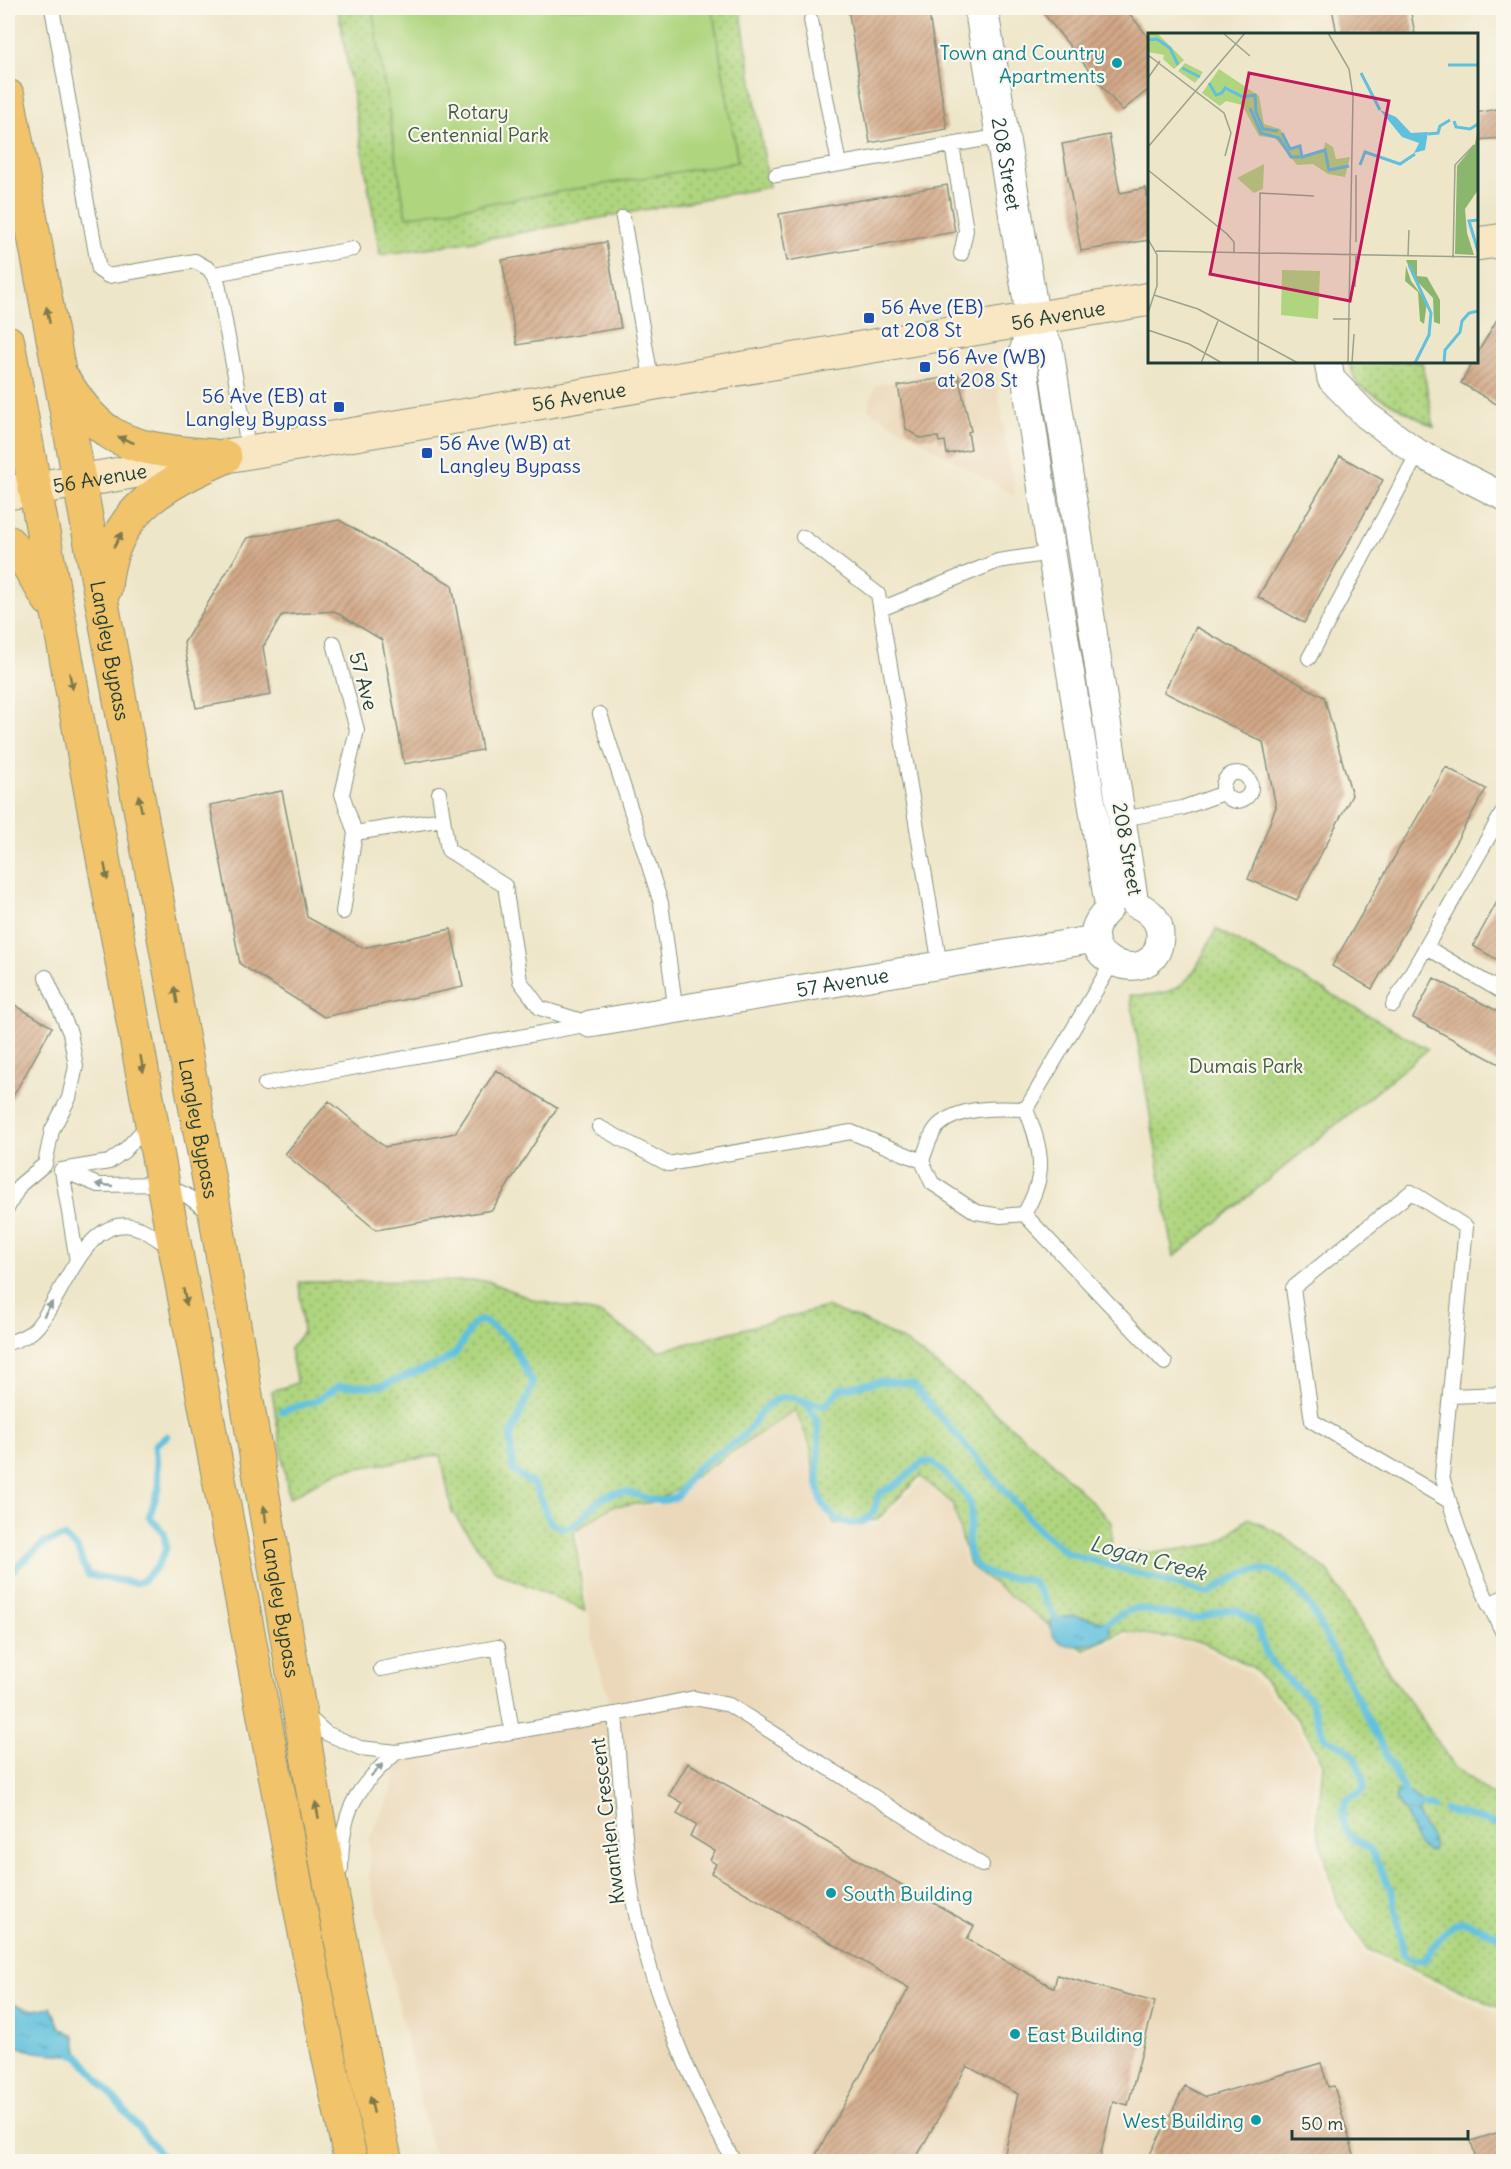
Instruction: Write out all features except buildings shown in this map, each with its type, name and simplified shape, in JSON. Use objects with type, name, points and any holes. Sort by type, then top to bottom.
[{"type":"main road","name":"Langley Bypass","points":[[8,96],[216,1218],[298,1707],[367,2078],[386,2162]]},
{"type":"main road","points":[[1478,244],[1503,240]]},
{"type":"main road","name":"56 Avenue","points":[[21,491],[1148,299]]},
{"type":"main road","name":"Langley Bypass","points":[[8,342],[21,491],[60,623],[325,2042],[351,2162]]},
{"type":"main road","points":[[59,373],[81,406],[108,432],[128,442],[171,451],[237,455]]},
{"type":"main road","points":[[103,617],[106,570],[114,546],[129,520],[154,494],[174,480],[237,455]]},
{"type":"main road","points":[[8,542],[26,562],[43,587],[60,623]]},
{"type":"street","name":"208 Street","points":[[981,8],[1034,319],[1049,346],[1051,357],[1135,904],[1154,917],[1160,939],[1154,954],[1140,965],[1131,968],[1112,963]]},
{"type":"street","name":"208 Street","points":[[1034,319],[1022,355],[1051,553],[1109,909],[1098,921],[1095,939]]},
{"type":"street","points":[[1328,363],[1331,379],[1366,415],[1418,453],[1503,497]]},
{"type":"street","points":[[1095,939],[1100,952],[1112,963]]},
{"type":"street","name":"57 Avenue","points":[[590,1024],[676,1012],[1095,939]]},
{"type":"lane","points":[[51,8],[99,270],[108,276],[195,261],[214,274],[218,283],[237,455]]},
{"type":"lane","points":[[811,20],[839,164]]},
{"type":"lane","points":[[776,175],[1003,136]]},
{"type":"lane","points":[[952,145],[966,230],[961,254]]},
{"type":"lane","points":[[623,218],[652,384]]},
{"type":"lane","points":[[214,274],[353,249]]},
{"type":"lane","points":[[1309,658],[1418,453]]},
{"type":"lane","points":[[803,537],[878,594],[940,966]]},
{"type":"lane","points":[[881,609],[998,561],[1051,553]]},
{"type":"lane","name":"57 Ave","points":[[334,642],[357,730],[342,794],[355,833],[343,912]]},
{"type":"lane","points":[[600,714],[662,903],[676,1012]]},
{"type":"lane","points":[[439,793],[448,849],[505,886],[520,981],[540,1008],[590,1024]]},
{"type":"lane","points":[[1122,819],[1182,808],[1224,793]]},
{"type":"lane","points":[[1394,1005],[1503,810]]},
{"type":"lane","points":[[355,833],[443,819]]},
{"type":"lane","points":[[1426,947],[1503,993]]},
{"type":"lane","points":[[1026,1109],[1112,963]]},
{"type":"lane","points":[[8,1207],[20,1185],[45,1164],[52,1130],[69,1098],[76,1066],[70,1033],[46,977]]},
{"type":"lane","points":[[265,1084],[590,1024]]},
{"type":"lane","points":[[922,1161],[938,1127],[959,1114],[997,1108],[1026,1109]]},
{"type":"lane","points":[[1024,1214],[1036,1194],[1041,1172],[1037,1137],[1026,1109]]},
{"type":"lane","points":[[62,1170],[109,1162],[124,1151],[152,1121]]},
{"type":"lane","points":[[599,1127],[668,1164],[851,1132],[922,1161],[932,1183],[976,1212],[1001,1216],[1024,1214]]},
{"type":"lane","points":[[45,1164],[98,1185],[163,1184],[186,1195],[216,1218]]},
{"type":"lane","points":[[62,1170],[77,1261]]},
{"type":"lane","points":[[1449,1501],[1312,1421],[1293,1288],[1411,1192],[1466,1227],[1442,1476],[1449,1501],[1456,1529],[1503,1635]]},
{"type":"lane","points":[[1024,1214],[1165,1363]]},
{"type":"lane","points":[[8,1344],[36,1329],[77,1261],[98,1234],[119,1227],[140,1228],[177,1252]]},
{"type":"lane","points":[[1450,1396],[1503,1394]]},
{"type":"lane","points":[[1488,1604],[1503,1597]]},
{"type":"lane","points":[[381,1669],[498,1647],[512,1732]]},
{"type":"lane","points":[[615,1714],[694,1698],[729,1705],[982,1864]]},
{"type":"lane","name":"Kwantlen Crescent","points":[[298,1707],[326,1733],[334,1737],[360,1748],[397,1752],[615,1714],[632,1889],[647,1954],[670,2024],[696,2086],[734,2162]]},
{"type":"lane","points":[[338,1923],[341,1840],[352,1800],[374,1772],[397,1752]]},
{"type":"shaded area","points":[[987,363],[994,368],[1015,496],[867,409],[876,385]]},
{"type":"shaded area","points":[[794,1413],[808,1448],[813,1488],[833,1527],[877,1525],[923,1480],[953,1509],[966,1567],[1008,1593],[1082,1653],[1133,1634],[1198,1645],[1251,1673],[1297,1727],[1317,1762],[1310,1831],[1335,1911],[1364,1954],[1503,2016],[1503,2161],[436,2161],[369,1878],[370,1837],[387,1802],[404,1750],[614,1714],[594,1650],[578,1529],[615,1508],[658,1505]]},
{"type":"green space","name":"Rotary Centennial Park","points":[[338,8],[740,8],[769,187],[474,241],[380,255]]},
{"type":"green space","name":"Rotary Centennial Park","points":[[372,8],[712,8],[738,162],[406,217]]},
{"type":"green space","points":[[1349,363],[1422,363],[1434,427],[1357,385]]},
{"type":"green space","name":"Dumais Park","points":[[1216,929],[1428,1049],[1174,1257],[1130,995],[1150,995],[1177,988],[1194,971]]},
{"type":"green space","points":[[488,1281],[534,1300],[601,1314],[659,1351],[826,1307],[859,1319],[907,1343],[969,1390],[1052,1462],[1112,1523],[1111,1550],[1154,1553],[1216,1544],[1249,1518],[1283,1536],[1328,1571],[1392,1677],[1454,1766],[1503,1804],[1503,2009],[1367,1949],[1338,1904],[1317,1828],[1323,1764],[1302,1725],[1254,1668],[1204,1643],[1125,1631],[1083,1650],[969,1565],[953,1504],[920,1476],[877,1520],[834,1524],[816,1489],[810,1445],[795,1410],[669,1494],[650,1503],[613,1506],[574,1531],[585,1611],[495,1571],[452,1512],[441,1455],[338,1471],[289,1498],[272,1391],[297,1383],[290,1349],[303,1332],[299,1282]]},
{"type":"water","points":[[1074,1616],[1108,1622],[1111,1634],[1094,1643],[1074,1646],[1064,1644],[1052,1633],[1051,1622],[1057,1618]]},
{"type":"water","points":[[1397,1792],[1410,1793],[1423,1803],[1418,1814],[1432,1839],[1433,1849],[1428,1852],[1416,1840],[1409,1820],[1395,1799]]},
{"type":"water","points":[[8,2003],[35,2010],[51,2007],[60,2027],[75,2036],[79,2056],[35,2052],[8,2043]]},
{"type":"waterway","points":[[282,1411],[316,1401],[339,1386],[380,1386],[443,1362],[456,1353],[474,1323],[483,1320],[510,1340],[533,1384],[510,1438],[513,1470],[535,1486],[550,1521],[559,1527],[567,1527],[574,1525],[606,1496],[626,1492],[656,1500],[676,1497],[697,1468],[742,1437],[765,1408],[784,1397],[796,1398],[807,1406],[817,1422],[820,1494],[824,1506],[832,1515],[847,1523],[864,1521],[872,1514],[881,1492],[896,1485],[923,1462],[933,1462],[969,1501],[971,1517],[968,1546],[974,1564],[983,1571],[996,1576],[1021,1578],[1033,1582],[1054,1616],[1064,1623]]},
{"type":"waterway","name":"Logan Creek","points":[[801,1400],[825,1406],[840,1389],[882,1381],[912,1384],[1040,1531],[1067,1553],[1209,1594],[1241,1574],[1255,1570],[1268,1570],[1279,1574],[1291,1583],[1314,1613],[1408,1798]]},
{"type":"waterway","name":"Logan Creek","points":[[8,1574],[44,1543],[64,1537],[77,1548],[88,1575],[135,1583],[142,1581],[157,1567],[166,1549],[164,1533],[149,1517],[159,1488],[155,1445],[167,1436]]},
{"type":"waterway","points":[[1103,1626],[1125,1612],[1137,1608],[1195,1619],[1226,1610],[1238,1611],[1256,1623],[1266,1653],[1278,1671],[1310,1699],[1324,1737],[1347,1749],[1360,1768],[1363,1790],[1345,1801],[1342,1818],[1346,1830],[1354,1839],[1371,1850],[1392,1892],[1404,1955],[1411,1960],[1425,1960],[1441,1937],[1456,1923],[1463,1921],[1504,1938]]},
{"type":"waterway","points":[[1415,1804],[1433,1807]]},
{"type":"waterway","points":[[1445,1810],[1504,1826]]},
{"type":"waterway","points":[[72,2054],[79,2056],[167,2162]]},
{"type":"place","name":"Town and Country Apartments","points":[[1117,63]]},
{"type":"place","name":"56 Ave (EB) at 208 St","points":[[869,318]]},
{"type":"place","name":"56 Ave (WB) at 208 St","points":[[925,367]]},
{"type":"place","name":"56 Ave (EB) at Langley Bypass","points":[[339,407]]},
{"type":"place","name":"56 Ave (WB) at Langley Bypass","points":[[427,453]]},
{"type":"place","name":"South Building","points":[[831,1893]]},
{"type":"place","name":"East Building","points":[[1015,2034]]},
{"type":"place","name":"West Building","points":[[1256,2120]]}]
